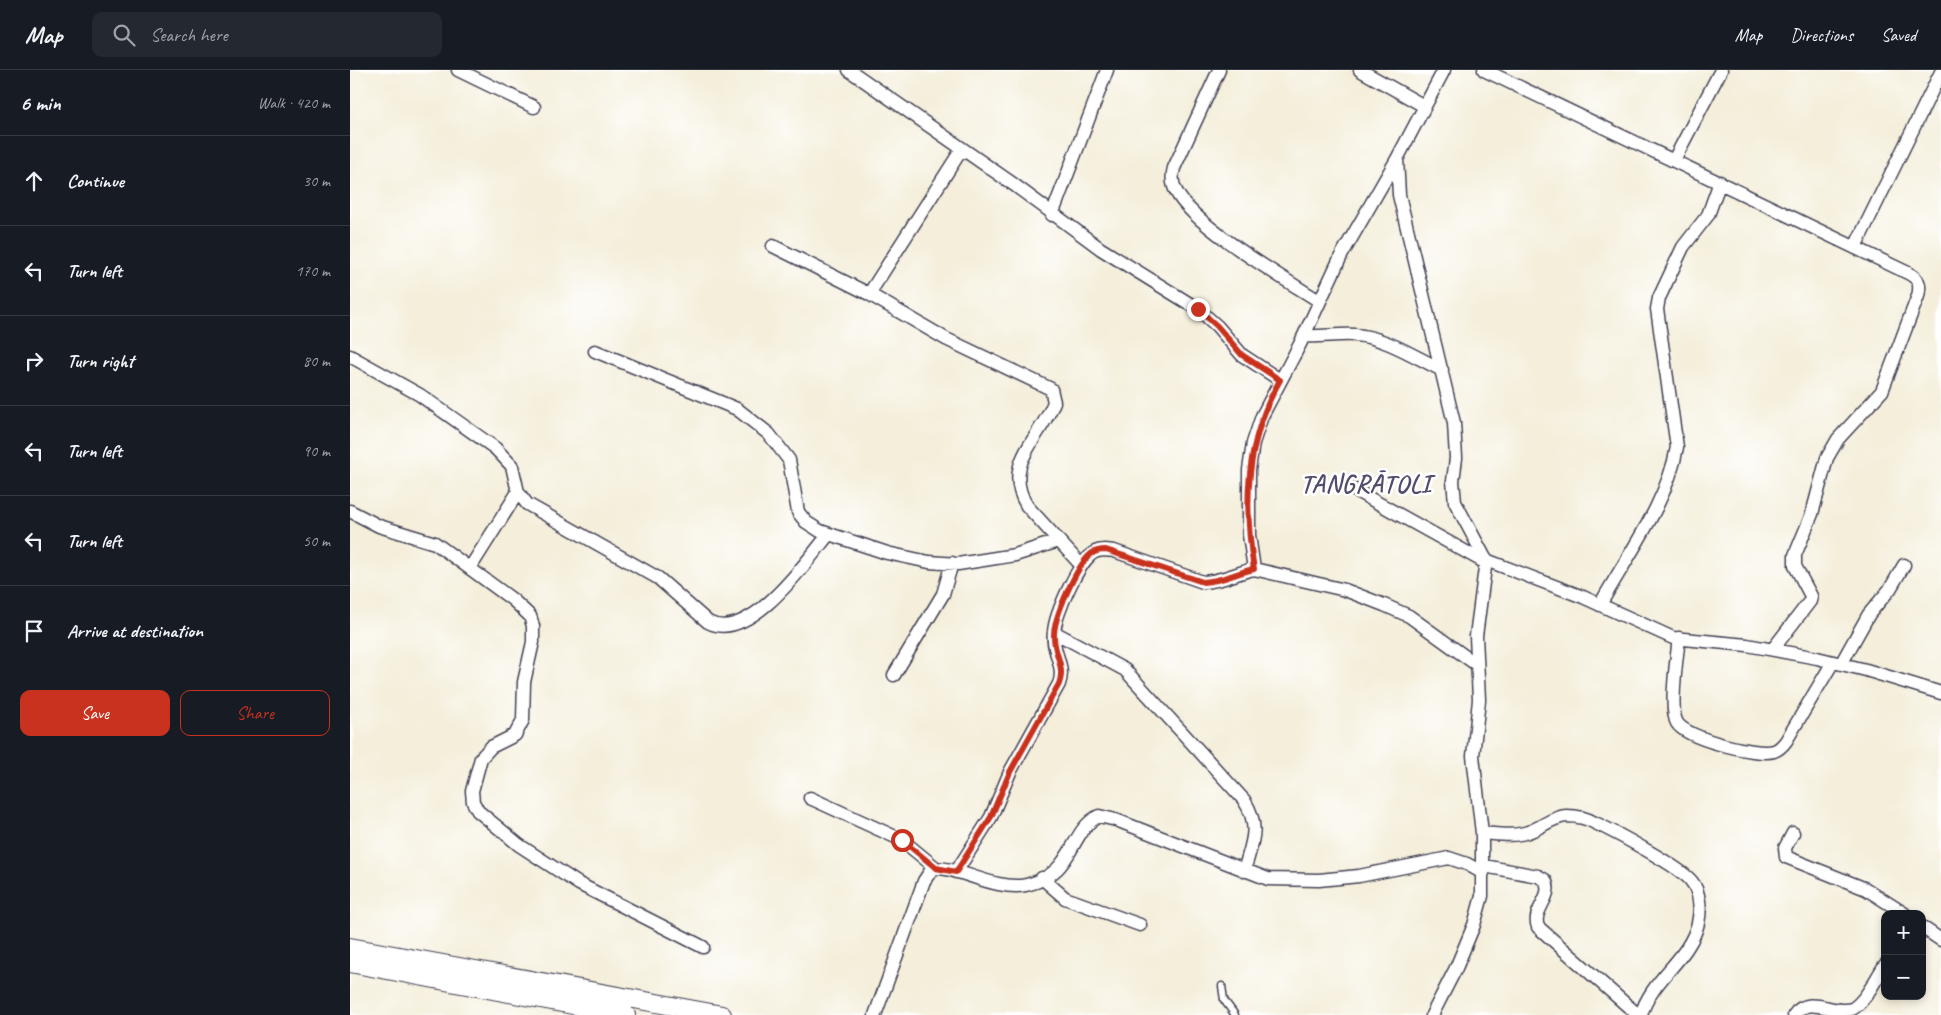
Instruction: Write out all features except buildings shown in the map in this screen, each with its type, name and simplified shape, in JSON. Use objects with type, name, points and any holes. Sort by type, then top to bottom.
[{"type":"main road","points":[[350,947],[722,1015]]},
{"type":"main road","points":[[350,962],[626,1015]]},
{"type":"street","points":[[849,70],[1101,249],[1198,309],[1217,326],[1242,355],[1280,380]]},
{"type":"street","points":[[1052,215],[1107,70]]},
{"type":"street","points":[[1220,70],[1174,168],[1173,182],[1176,191],[1186,205],[1219,235],[1319,301]]},
{"type":"street","points":[[1360,70],[1424,106]]},
{"type":"street","points":[[1254,569],[1248,535],[1249,470],[1262,416],[1304,336],[1340,256],[1396,160],[1444,70]]},
{"type":"street","points":[[1484,70],[1916,278],[1920,287],[1882,391],[1838,439],[1827,458],[1812,514],[1795,555],[1795,566],[1811,596],[1810,601],[1773,649]]},
{"type":"street","points":[[1674,160],[1721,70]]},
{"type":"street","points":[[464,71],[534,107]]},
{"type":"street","points":[[1855,247],[1941,72]]},
{"type":"street","points":[[869,294],[962,149]]},
{"type":"street","points":[[1396,160],[1399,195],[1442,370],[1456,438],[1453,492],[1455,502],[1486,561],[1478,619],[1478,700],[1473,756],[1482,833],[1482,896],[1474,926],[1456,968],[1432,1015]]},
{"type":"street","points":[[1600,605],[1663,495],[1674,464],[1677,447],[1657,309],[1659,298],[1683,247],[1708,215],[1720,182]]},
{"type":"street","points":[[773,246],[869,294],[946,339],[1051,388],[1054,402],[1022,460],[1017,484],[1020,495],[1027,506],[1081,565]]},
{"type":"street","points":[[1304,336],[1353,335],[1368,337],[1383,342],[1442,370]]},
{"type":"street","points":[[595,351],[737,409],[769,434],[789,460],[798,512],[806,522],[829,534],[887,552],[929,562],[952,563],[988,561],[1015,556],[1058,541]]},
{"type":"street","points":[[350,356],[420,395],[495,448],[512,466],[518,492],[527,504],[658,578],[716,627],[731,626],[744,622],[766,605],[793,577],[829,534]]},
{"type":"street","points":[[1351,488],[1486,561],[1600,605],[1655,631],[1679,638],[1747,644],[1773,649],[1837,663],[1941,693]]},
{"type":"street","points":[[470,568],[518,492]]},
{"type":"street","points":[[350,512],[379,526],[435,543],[524,608],[530,616],[533,626],[533,642],[524,682],[523,720],[515,735],[491,747],[481,758],[472,792],[473,802],[478,811],[519,845],[579,884],[703,947]]},
{"type":"street","points":[[956,872],[991,817],[1010,772],[1059,684],[1062,668],[1054,643],[1054,632],[1062,607],[1081,565],[1096,551],[1106,550],[1203,582],[1218,582],[1241,572],[1254,569],[1345,590],[1409,616],[1477,665]]},
{"type":"street","points":[[894,675],[942,594],[952,563]]},
{"type":"street","points":[[1679,638],[1674,703],[1677,724],[1711,743],[1762,752],[1774,751],[1786,741],[1864,622],[1890,589],[1904,565]]},
{"type":"street","points":[[1054,632],[1125,670],[1244,800],[1253,813],[1255,822],[1244,871]]},
{"type":"street","points":[[810,798],[902,840],[936,868],[1003,886],[1026,885],[1058,870],[1066,862],[1086,826],[1098,816],[1116,820],[1268,879],[1319,880],[1359,876],[1449,858],[1483,869],[1538,876],[1545,880],[1548,890],[1536,916],[1538,927],[1640,1015],[1651,990],[1686,949],[1695,934],[1700,908],[1692,882],[1678,869],[1585,818],[1566,816],[1555,818],[1534,830],[1517,834],[1482,833]]},
{"type":"street","points":[[1793,833],[1785,848],[1786,857],[1866,889],[1898,910]]},
{"type":"street","points":[[875,1015],[924,881],[929,872],[936,868]]},
{"type":"street","points":[[1042,878],[1065,898],[1140,925]]},
{"type":"street","points":[[1926,930],[1941,940]]},
{"type":"street","points":[[1794,1015],[1799,1008],[1807,1005],[1835,1010],[1853,1008],[1864,997],[1881,971]]},
{"type":"lane","points":[[1222,986],[1224,1000],[1235,1015]]},
{"type":"district","name":"TANGRĀTOLI","points":[[1366,483]]},
{"type":"route","points":[[902,840],[936,868],[956,872],[991,817],[1010,772],[1062,677],[1062,668],[1054,643],[1056,622],[1081,565],[1090,555],[1096,551],[1114,551],[1203,582],[1218,582],[1241,572],[1254,569],[1248,535],[1249,470],[1262,416],[1280,380],[1242,355],[1217,326],[1198,309]]}]
